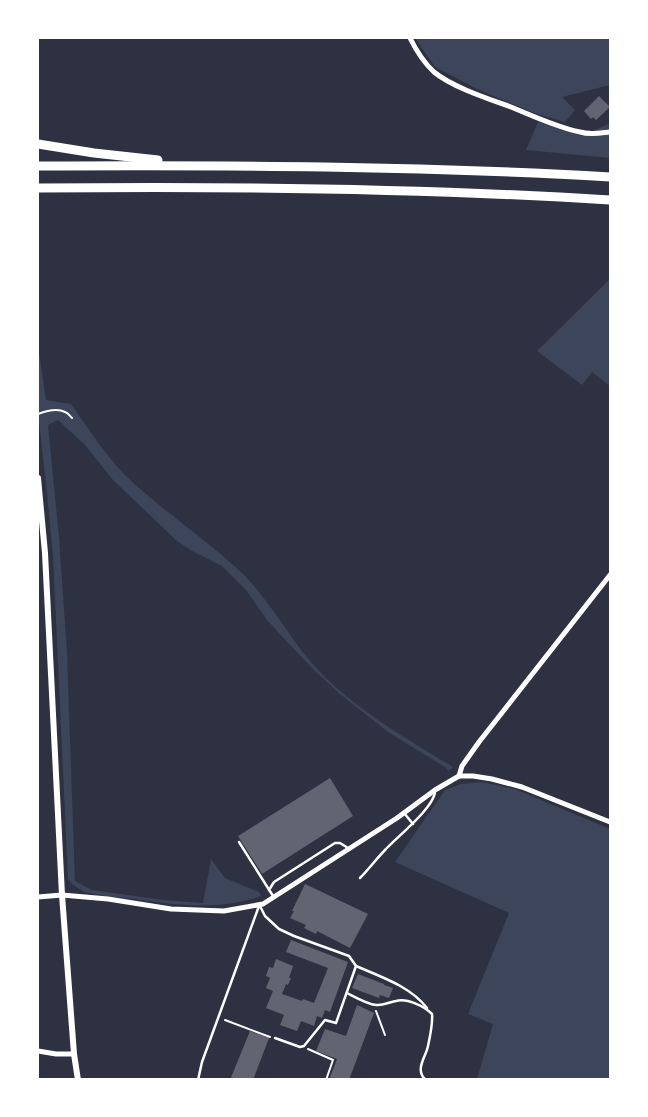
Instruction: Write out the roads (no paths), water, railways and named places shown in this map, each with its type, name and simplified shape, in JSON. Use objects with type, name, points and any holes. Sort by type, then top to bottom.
[{"type":"highway","points":[[38,144],[94,153],[211,165]]},
{"type":"highway","points":[[38,166],[211,165],[409,169],[610,178]]},
{"type":"highway","points":[[38,188],[368,190],[610,200]]},
{"type":"street","points":[[410,38],[425,62],[439,75],[454,84],[567,129],[582,133],[610,132]]},
{"type":"street","points":[[38,478],[45,553],[62,895],[74,1054],[78,1080]]},
{"type":"street","points":[[459,776],[462,766],[479,742],[610,575]]},
{"type":"street","points":[[38,897],[62,895],[108,899],[170,909],[224,911],[263,904],[350,849],[435,790],[459,776],[492,779],[522,787],[610,822]]},
{"type":"street","points":[[38,1051],[74,1054]]},
{"type":"lane","points":[[47,149],[94,153]]},
{"type":"lane","points":[[360,878],[428,807],[435,796],[435,790]]},
{"type":"lane","points":[[404,813],[413,824]]},
{"type":"lane","points":[[239,842],[274,897]]},
{"type":"lane","points":[[269,890],[274,882],[335,842],[350,849]]},
{"type":"lane","points":[[259,904],[265,916],[279,928],[294,936],[349,956],[356,966],[407,990],[422,1002],[432,1014],[428,1049],[422,1059],[420,1071],[426,1080]]},
{"type":"lane","points":[[199,1079],[202,1062],[259,904]]},
{"type":"lane","points":[[275,1038],[300,1047],[304,1046],[325,1020],[336,1023],[356,966]]},
{"type":"lane","points":[[346,993],[374,1005],[382,1005],[398,1000],[407,1001],[428,1009]]}]
